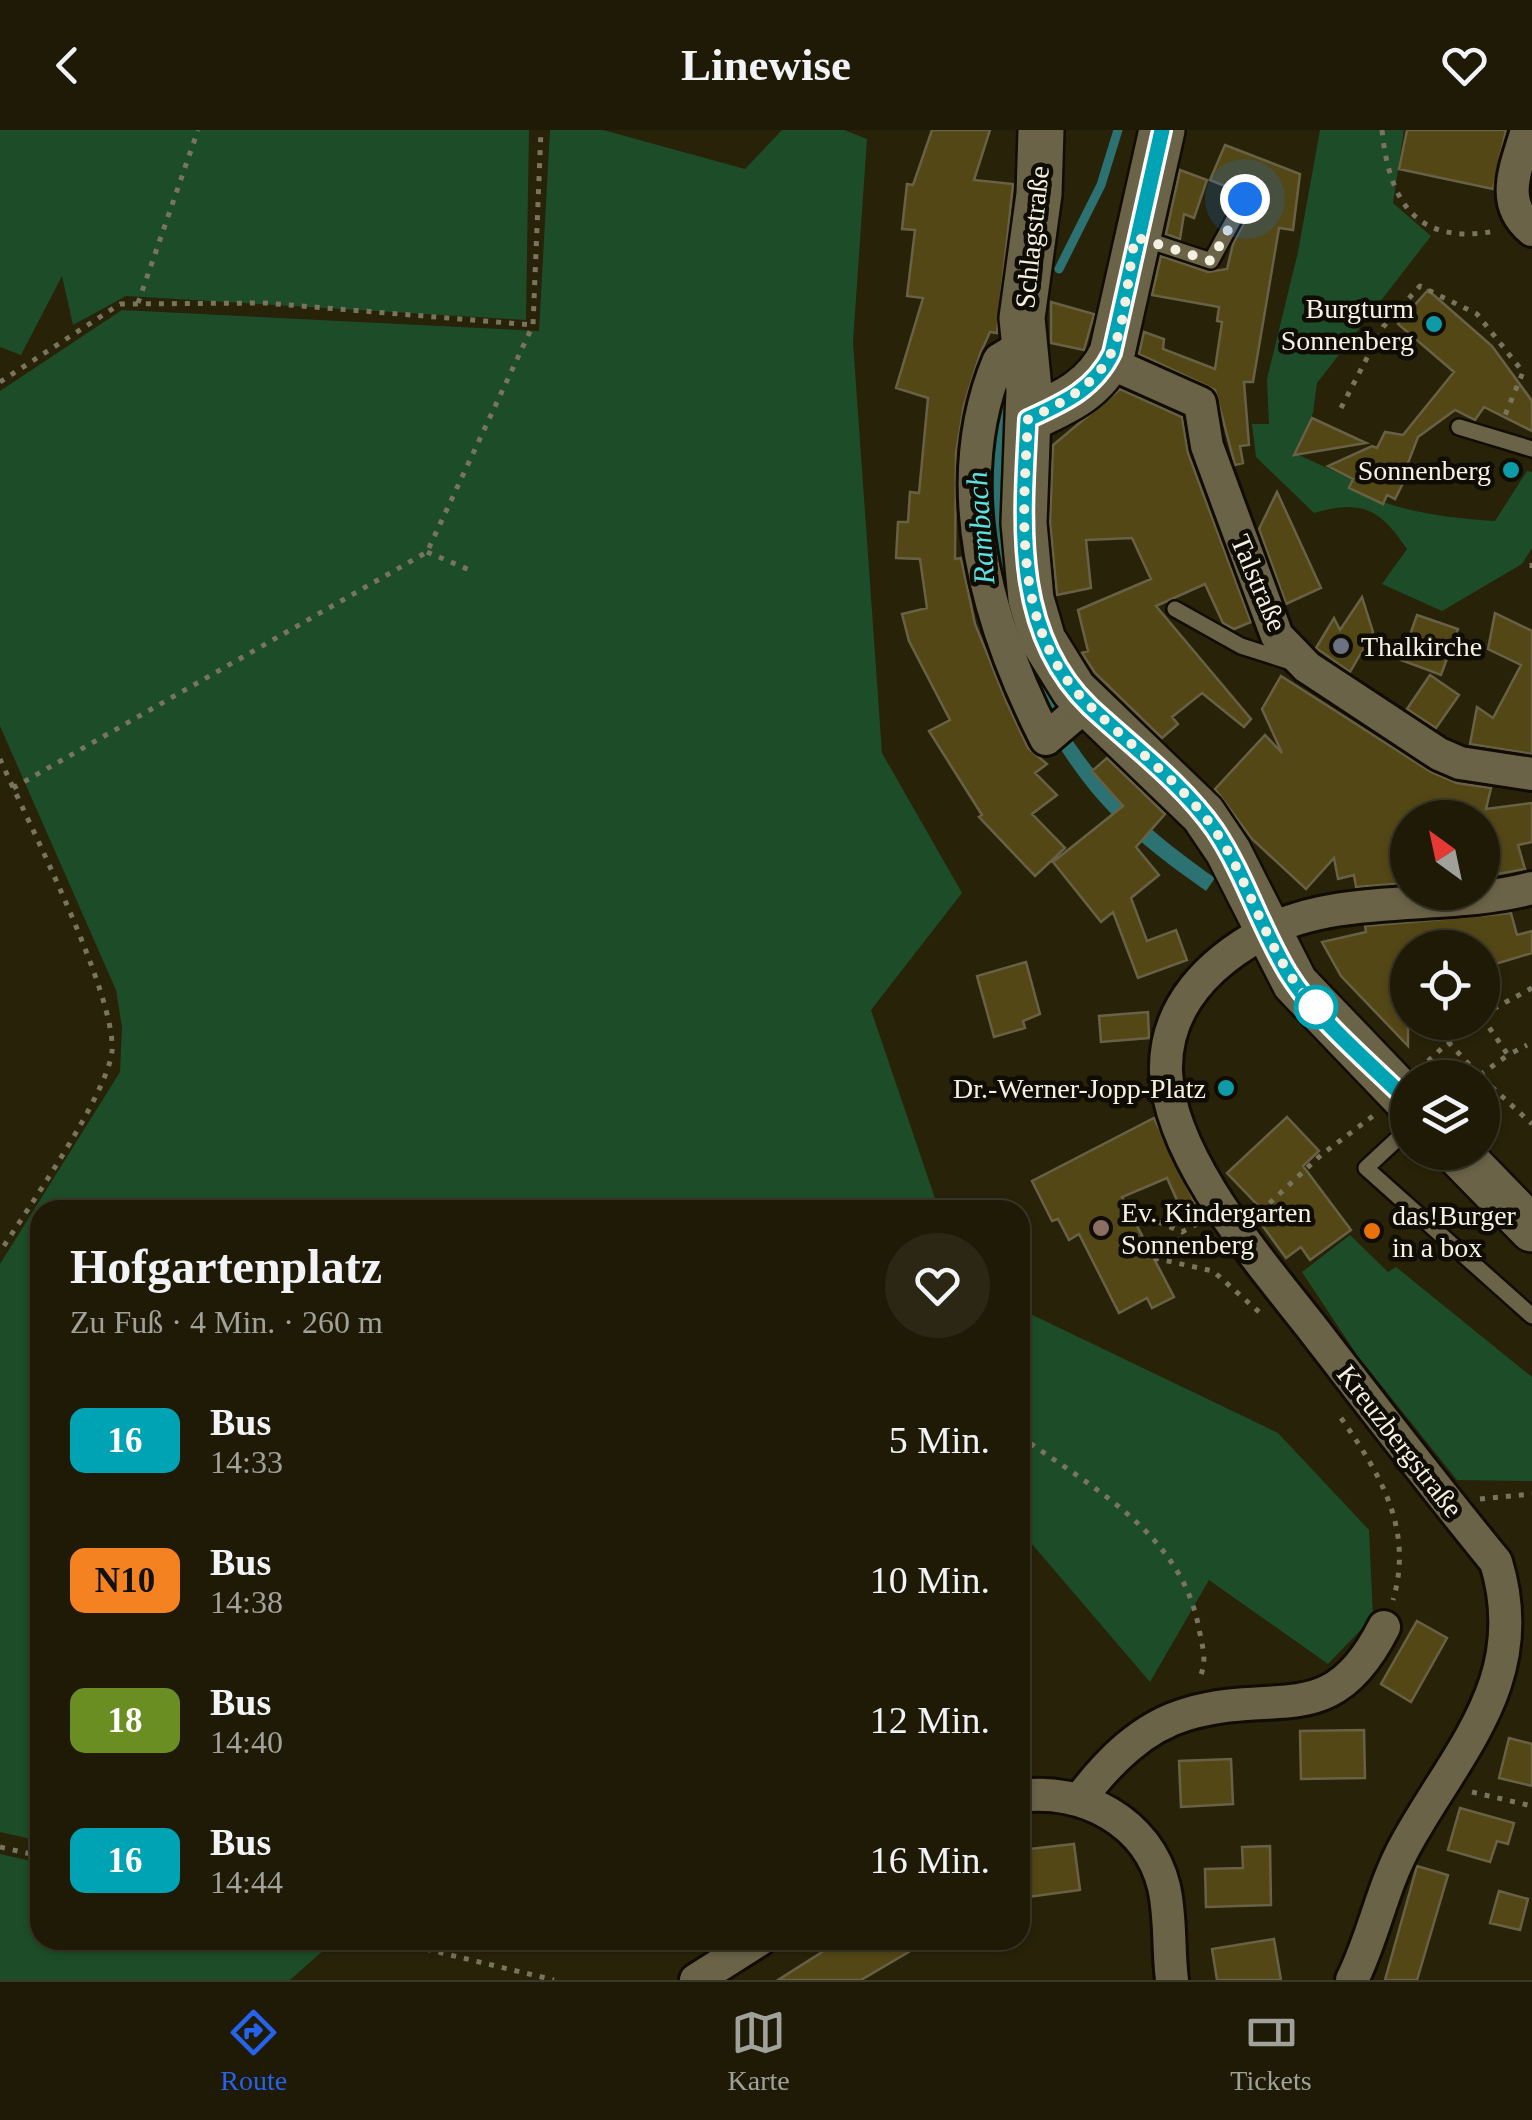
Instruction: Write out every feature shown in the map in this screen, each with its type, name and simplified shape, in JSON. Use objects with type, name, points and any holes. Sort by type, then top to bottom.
[{"type":"main road","name":"Schlagstraße","points":[[1041,130],[1035,229],[1023,304],[1028,419],[1024,522],[1031,599],[1052,660],[1087,704],[1203,814],[1228,851],[1304,995],[1390,1107]]},
{"type":"main road","points":[[1028,419],[1076,397],[1108,362],[1118,334],[1135,237],[1162,130]]},
{"type":"main road","points":[[1474,1170],[1532,1230]]},
{"type":"street","points":[[1527,130],[1512,184],[1515,211],[1527,226]]},
{"type":"street","points":[[1024,345],[999,360],[982,415],[976,487],[981,564],[1001,643],[1046,739],[1087,704]]},
{"type":"street","name":"Talstraße","points":[[1108,362],[1200,403],[1207,446],[1278,636],[1307,667],[1440,754],[1460,762],[1532,774]]},
{"type":"street","name":"Kreuzbergstraße","points":[[1352,1980],[1392,1870],[1444,1786],[1507,1706],[1524,1648],[1520,1610],[1506,1577],[1235,1232],[1172,1106],[1168,1048],[1179,1011],[1201,978],[1267,931],[1319,913],[1464,902],[1532,888]]},
{"type":"street","points":[[1080,1799],[1102,1770],[1162,1724],[1188,1714],[1325,1694],[1361,1668],[1384,1627]]},
{"type":"street","points":[[1030,1796],[1080,1799],[1116,1817],[1155,1863],[1167,1901],[1172,1980]]},
{"type":"street","points":[[696,1980],[743,1950]]},
{"type":"lane","points":[[1135,237],[1211,261],[1245,199]]},
{"type":"lane","points":[[1459,427],[1532,449]]},
{"type":"lane","points":[[1175,608],[1240,646],[1307,667]]},
{"type":"lane","points":[[1390,1145],[1366,1168],[1532,1316]]},
{"type":"path","points":[[138,304],[198,130]]},
{"type":"path","points":[[13,788],[426,552],[533,324],[541,130]]},
{"type":"path","points":[[1382,130],[1391,187],[1412,216],[1453,236],[1527,226]]},
{"type":"path","points":[[1341,408],[1383,327],[1420,286],[1477,314],[1523,372],[1496,436]]},
{"type":"path","points":[[0,382],[120,304],[266,302],[533,324]]},
{"type":"path","points":[[426,552],[472,571]]},
{"type":"path","points":[[0,758],[106,1004],[112,1052],[101,1085],[31,1200]]},
{"type":"path","points":[[1500,1006],[1532,988]]},
{"type":"path","points":[[1429,1060],[1450,1040]]},
{"type":"path","points":[[1498,1040],[1508,1055]]},
{"type":"path","points":[[1448,1042],[1465,1060]]},
{"type":"path","points":[[1500,1062],[1527,1045]]},
{"type":"path","points":[[1500,1095],[1532,1124]]},
{"type":"path","points":[[1277,1199],[1321,1155],[1390,1109]]},
{"type":"path","points":[[0,1252],[30,1202]]},
{"type":"path","points":[[1133,1218],[1145,1216],[1182,1232],[1203,1221],[1212,1240],[1235,1232]]},
{"type":"path","points":[[1154,1258],[1212,1270],[1266,1318]]},
{"type":"path","points":[[1332,1406],[1374,1467],[1400,1531],[1400,1567],[1384,1627]]},
{"type":"path","points":[[1030,1443],[1143,1524],[1174,1564],[1197,1615],[1206,1667],[1188,1703],[1162,1724]]},
{"type":"path","points":[[1454,1510],[1483,1498],[1532,1494]]},
{"type":"path","points":[[1444,1786],[1532,1806]]},
{"type":"path","points":[[0,1847],[30,1854]]},
{"type":"path","points":[[430,1950],[554,1980]]},
{"type":"green space","points":[[0,130],[529,130],[526,320],[126,296],[73,325],[62,276],[21,355],[0,347]]},
{"type":"green space","points":[[550,130],[603,130],[745,169],[782,130],[844,130],[867,139],[853,342],[882,753],[962,893],[871,1010],[936,1200],[40,1200],[120,1072],[122,1027],[116,990],[0,726],[0,391],[122,310],[539,331]]},
{"type":"green space","points":[[1320,130],[1404,130],[1393,203],[1431,236],[1317,383],[1313,413],[1294,453],[1352,479],[1349,488],[1384,502],[1476,520],[1495,521],[1527,471],[1532,472],[1532,548],[1522,564],[1442,611],[1382,584],[1407,549],[1378,516],[1345,507],[1314,513],[1256,457],[1252,424],[1269,424],[1267,379],[1298,252]]},
{"type":"green space","points":[[30,1216],[30,1839],[0,1832],[0,1264]]},
{"type":"green space","points":[[1350,1235],[1388,1272],[1396,1267],[1532,1377],[1532,1481],[1457,1480],[1357,1355],[1302,1272]]},
{"type":"green space","points":[[1030,1314],[1278,1433],[1369,1530],[1373,1617],[1328,1664],[1209,1580],[1150,1682],[1030,1542]]},
{"type":"green space","points":[[0,1854],[30,1861],[30,1950],[324,1950],[290,1980],[0,1980]]},
{"type":"water","points":[[998,388],[1015,392],[1027,642],[1059,714],[1043,723],[1013,651],[983,491]]},
{"type":"water","points":[[1071,738],[1136,815],[1215,878],[1206,891],[1144,844],[1092,792],[1060,748]]},
{"type":"building","points":[[932,130],[990,130],[974,180],[1013,184],[997,333],[990,332],[980,354],[964,405],[956,453],[955,559],[961,558],[975,624],[1007,703],[1028,748],[1047,764],[1035,773],[1057,795],[1032,814],[1065,848],[1035,876],[979,817],[982,815],[929,731],[950,720],[909,641],[902,614],[927,608],[920,559],[896,558],[898,522],[908,522],[910,492],[919,493],[928,398],[896,388],[923,298],[907,296],[915,230],[902,229],[907,184],[913,185]]},
{"type":"building","points":[[1407,130],[1506,130],[1493,189],[1399,169]]},
{"type":"building","points":[[1225,145],[1300,174],[1293,230],[1279,228],[1253,382],[1244,382],[1249,445],[1240,446],[1243,463],[1235,465],[1215,390],[1139,354],[1144,332],[1164,339],[1163,349],[1215,369],[1222,322],[1217,321],[1219,307],[1152,295],[1161,256],[1208,272],[1227,269],[1233,244],[1256,200],[1250,189],[1237,191],[1210,180]]},
{"type":"building","points":[[1180,170],[1207,180],[1194,218],[1184,214],[1180,239],[1166,234]]},
{"type":"building","points":[[1428,290],[1492,346],[1532,401],[1532,431],[1484,407],[1475,420],[1455,410],[1418,437],[1408,463],[1412,465],[1395,499],[1387,495],[1383,504],[1349,488],[1353,479],[1328,466],[1372,446],[1377,448],[1385,432],[1403,435],[1454,372],[1398,324]]},
{"type":"building","points":[[1051,302],[1094,314],[1084,350],[1051,343]]},
{"type":"building","points":[[1120,389],[1182,417],[1188,453],[1251,622],[1234,629],[1223,623],[1205,584],[1156,606],[1251,719],[1244,727],[1202,693],[1172,717],[1178,724],[1162,738],[1095,673],[1082,653],[1088,651],[1078,610],[1151,579],[1132,538],[1086,540],[1091,588],[1057,595],[1050,522],[1053,445]]},
{"type":"building","points":[[1312,418],[1366,443],[1294,455]]},
{"type":"building","points":[[1277,492],[1321,588],[1286,604],[1259,529]]},
{"type":"building","name":"Thalkirche","points":[[1362,597],[1373,632],[1350,672],[1316,648],[1334,618],[1340,630]]},
{"type":"building","points":[[1495,613],[1532,631],[1532,754],[1470,744],[1477,707],[1493,718],[1521,665],[1488,649]]},
{"type":"building","points":[[1417,615],[1458,629],[1441,675],[1401,660]]},
{"type":"building","points":[[1430,675],[1459,695],[1436,728],[1407,709]]},
{"type":"building","points":[[1281,676],[1431,772],[1457,783],[1491,788],[1488,800],[1390,800],[1390,884],[1356,887],[1354,875],[1338,879],[1334,858],[1306,889],[1252,839],[1215,789],[1265,735],[1282,753],[1262,709]]},
{"type":"building","points":[[1107,758],[1165,814],[1136,847],[1159,875],[1131,898],[1147,941],[1176,930],[1187,960],[1138,978],[1113,912],[1101,922],[1053,862],[1123,806],[1092,771]]},
{"type":"building","points":[[1532,803],[1532,842],[1518,845],[1525,869],[1500,874],[1500,807]]},
{"type":"building","points":[[1511,913],[1517,935],[1532,931],[1532,953],[1500,963],[1500,930],[1390,930],[1390,1027],[1341,976],[1322,942],[1366,932],[1365,926]]},
{"type":"building","points":[[1026,962],[1040,1014],[1023,1021],[1025,1028],[994,1037],[977,976]]},
{"type":"building","points":[[1148,1012],[1149,1038],[1101,1042],[1099,1016]]},
{"type":"building","points":[[1287,1117],[1319,1151],[1303,1166],[1351,1230],[1310,1260],[1301,1247],[1286,1258],[1262,1225],[1271,1219],[1227,1173]]},
{"type":"building","name":"Ev. Kindergarten Sonnenberg","points":[[1154,1118],[1195,1203],[1181,1209],[1167,1178],[1122,1197],[1174,1297],[1152,1308],[1147,1298],[1119,1313],[1079,1234],[1069,1240],[1058,1219],[1052,1221],[1032,1181]]},
{"type":"building","points":[[1417,1621],[1447,1638],[1411,1702],[1381,1684]]},
{"type":"building","points":[[1364,1730],[1365,1778],[1301,1779],[1300,1731]]},
{"type":"building","points":[[1509,1738],[1532,1744],[1532,1786],[1499,1778]]},
{"type":"building","points":[[1231,1759],[1233,1804],[1181,1807],[1179,1761]]},
{"type":"building","points":[[1460,1808],[1514,1823],[1508,1844],[1497,1841],[1490,1862],[1448,1850]]},
{"type":"building","points":[[1074,1844],[1080,1890],[1030,1897],[1030,1849]]},
{"type":"building","points":[[1270,1846],[1271,1905],[1206,1907],[1205,1869],[1243,1868],[1242,1847]]},
{"type":"building","points":[[1417,1866],[1448,1875],[1417,1980],[1385,1980]]},
{"type":"building","points":[[1499,1891],[1528,1899],[1520,1930],[1490,1923]]},
{"type":"building","points":[[1274,1939],[1281,1980],[1217,1980],[1212,1949]]},
{"type":"building","points":[[825,1950],[912,1950],[861,1980],[778,1980]]},
{"type":"waterway","name":"Rambach","points":[[1059,269],[1101,185],[1118,130]]},
{"type":"bus line","name":"16","points":[[1162,130],[1112,353],[1104,370],[1076,397],[1028,419],[1024,522],[1036,620],[1052,660],[1074,690],[1203,814],[1228,851],[1295,983],[1390,1083]]},
{"type":"place","name":"Burgturm Sonnenberg","points":[[1434,324]]},
{"type":"place","name":"Sonnenberg","points":[[1511,470]]},
{"type":"place","name":"Thalkirche","points":[[1341,646]]},
{"type":"place","name":"Dr.-Werner-Jopp-Platz","points":[[1226,1088]]},
{"type":"place","name":"Ev. Kindergarten Sonnenberg","points":[[1101,1228]]},
{"type":"place","name":"das!Burger in a box","points":[[1372,1231]]},
{"type":"route","points":[[1245,199],[1211,261],[1135,237],[1118,334],[1104,370],[1076,397],[1028,419],[1026,559],[1036,620],[1052,660],[1087,704],[1203,814],[1228,851],[1288,972],[1316,1007]]}]
